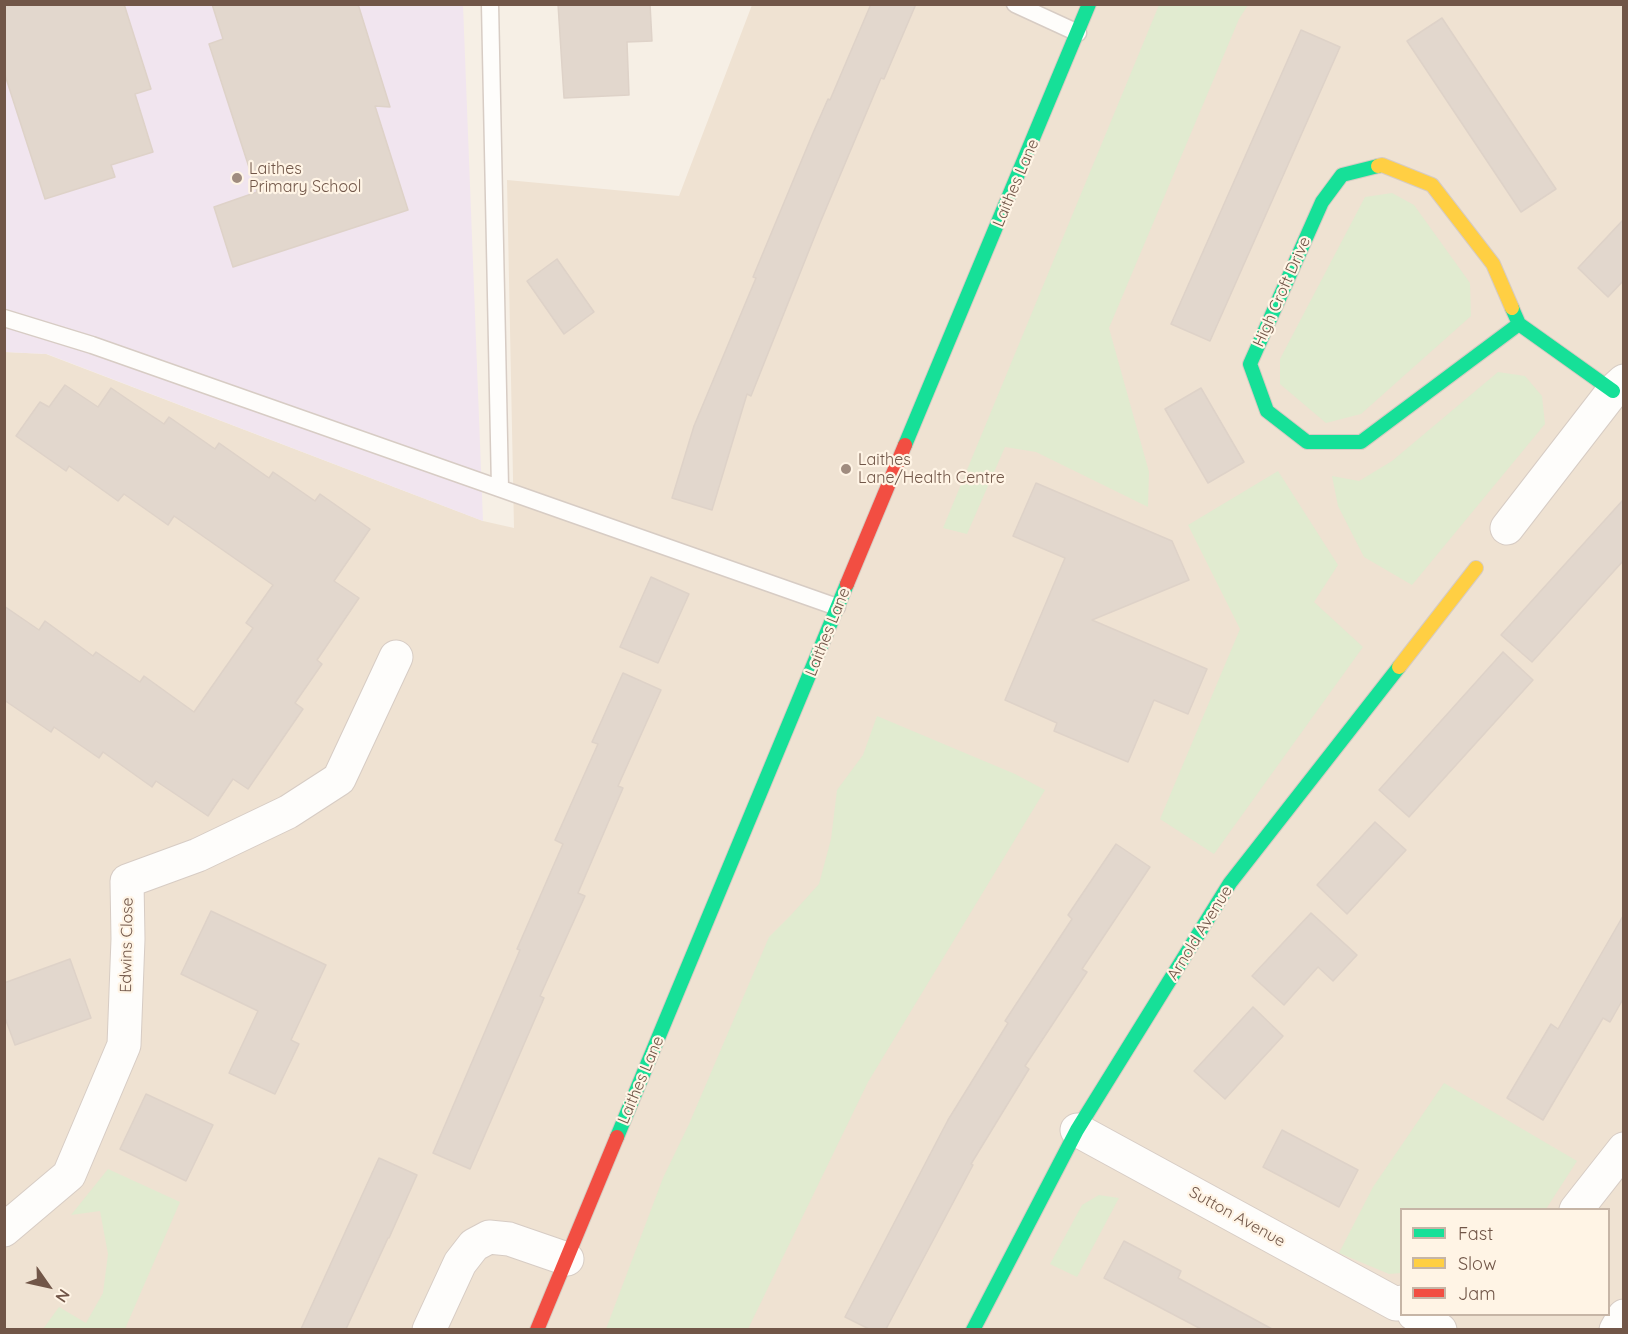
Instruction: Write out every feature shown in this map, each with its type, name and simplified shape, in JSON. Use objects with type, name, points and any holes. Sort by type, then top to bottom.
[{"type":"street","name":"Laithes Lane","points":[[537,1329],[1089,4]]},
{"type":"street","name":"High Croft Drive","points":[[1382,165],[1432,185],[1493,264],[1520,324],[1361,442],[1307,442],[1267,411],[1250,364],[1323,202],[1342,174],[1382,165]]},
{"type":"street","points":[[1507,528],[1618,386],[1520,324]]},
{"type":"street","name":"Arnold Avenue","points":[[973,1329],[1077,1130],[1230,883],[1476,568]]},
{"type":"street","name":"Edwins Close","points":[[4,1230],[69,1175],[124,1045],[128,939],[127,881],[198,855],[278,817],[339,779],[396,657]]},
{"type":"street","name":"Sutton Avenue","points":[[1077,1130],[1400,1305]]},
{"type":"street","points":[[1577,1208],[1623,1149]]},
{"type":"street","points":[[429,1329],[460,1263],[474,1245],[489,1237],[509,1239],[567,1259]]},
{"type":"street","name":"Sutton Avenue","points":[[1418,1316],[1440,1329]]},
{"type":"street","points":[[1616,1329],[1623,1316]]},
{"type":"lane","points":[[490,4],[500,488]]},
{"type":"lane","points":[[1015,4],[1077,33]]},
{"type":"lane","points":[[4,318],[92,345],[837,607]]},
{"type":"shaded area","name":"Laithes Primary School","points":[[5,5],[463,5],[483,521],[47,354],[5,352]]},
{"type":"shaded area","points":[[752,5],[1623,5],[1623,1329],[5,1330],[5,352],[46,354],[483,521],[514,528],[507,180],[679,196]]},
{"type":"green space","points":[[1159,5],[1248,5],[1239,19],[1109,328],[1149,472],[1148,507],[1036,452],[1005,447],[967,534],[943,528]]},
{"type":"green space","points":[[1392,193],[1414,205],[1470,283],[1471,316],[1361,414],[1326,423],[1280,384],[1280,359],[1365,197]]},
{"type":"green space","points":[[1498,372],[1525,376],[1542,396],[1545,424],[1412,585],[1364,557],[1338,506],[1332,476],[1359,481],[1392,461]]},
{"type":"green space","points":[[1278,471],[1338,565],[1314,602],[1363,647],[1214,854],[1160,819],[1240,629],[1188,525]]},
{"type":"green space","points":[[877,716],[1015,774],[1045,790],[868,1082],[748,1329],[606,1329],[663,1178],[689,1124],[769,937],[819,884],[831,839],[837,790],[863,755]]},
{"type":"green space","points":[[1444,1083],[1577,1161],[1547,1208],[1400,1208],[1400,1273],[1389,1274],[1339,1253],[1373,1187]]},
{"type":"green space","points":[[108,1169],[180,1202],[125,1329],[43,1329],[59,1307],[86,1323],[103,1293],[108,1254],[100,1211],[71,1215]]},
{"type":"green space","points":[[1099,1195],[1119,1198],[1077,1277],[1050,1264],[1082,1205]]},
{"type":"building","points":[[4,4],[124,4],[151,89],[135,94],[153,152],[111,165],[115,177],[45,199],[4,72]]},
{"type":"building","points":[[212,4],[358,4],[390,107],[375,106],[408,210],[233,267],[214,207],[257,192],[209,44],[223,39]]},
{"type":"building","points":[[558,4],[650,4],[652,41],[627,42],[629,95],[564,98]]},
{"type":"building","points":[[871,4],[916,4],[884,79],[881,78],[751,396],[747,394],[712,510],[672,498],[694,426],[756,278],[753,277],[813,133],[828,99],[830,100]]},
{"type":"building","points":[[1442,18],[1556,189],[1521,212],[1407,41]]},
{"type":"building","points":[[1301,30],[1340,47],[1210,341],[1171,324]]},
{"type":"building","points":[[1623,220],[1623,281],[1608,297],[1578,268]]},
{"type":"building","points":[[557,259],[594,312],[564,334],[527,281]]},
{"type":"building","points":[[65,385],[98,407],[111,388],[164,424],[169,417],[215,449],[219,443],[269,478],[273,472],[315,501],[320,494],[370,529],[334,581],[359,598],[317,660],[322,664],[295,703],[303,709],[248,789],[233,779],[208,816],[156,781],[152,787],[103,752],[99,758],[54,727],[51,732],[4,700],[4,606],[39,630],[45,621],[93,656],[96,652],[140,682],[144,676],[194,712],[253,628],[246,623],[273,585],[174,516],[168,525],[124,494],[118,501],[69,466],[66,471],[16,436],[40,402],[49,407]]},
{"type":"building","points":[[1201,388],[1244,462],[1208,483],[1165,409]]},
{"type":"building","points":[[1036,483],[1172,541],[1189,580],[1092,620],[1207,669],[1188,714],[1154,700],[1128,762],[1054,731],[1057,723],[1005,700],[1065,558],[1013,536]]},
{"type":"building","points":[[1623,500],[1623,561],[1532,662],[1501,635]]},
{"type":"building","points":[[651,577],[689,594],[658,663],[620,647]]},
{"type":"building","points":[[1503,652],[1533,680],[1409,817],[1379,790]]},
{"type":"building","points":[[623,673],[661,690],[618,786],[623,788],[578,893],[585,896],[540,996],[544,998],[470,1169],[433,1153],[563,844],[555,840],[598,744],[592,742]]},
{"type":"building","points":[[1375,822],[1406,850],[1347,914],[1317,885]]},
{"type":"building","points":[[1116,844],[1150,867],[1082,969],[1087,972],[1025,1066],[1029,1069],[971,1164],[973,1165],[886,1329],[869,1329],[845,1317],[948,1120],[1008,1023],[1005,1021],[1072,919],[1068,915]]},
{"type":"building","points":[[211,911],[326,965],[291,1040],[299,1044],[275,1094],[229,1073],[258,1011],[181,974]]},
{"type":"building","points":[[1311,913],[1357,955],[1333,981],[1318,967],[1284,1005],[1252,976]]},
{"type":"building","points":[[1623,916],[1623,999],[1610,1022],[1603,1018],[1543,1120],[1507,1098],[1551,1024],[1558,1029]]},
{"type":"building","points":[[70,959],[91,1018],[15,1045],[4,1015],[4,983]]},
{"type":"building","points":[[1253,1007],[1283,1036],[1225,1099],[1194,1071]]},
{"type":"building","points":[[146,1094],[213,1125],[186,1181],[120,1149]]},
{"type":"building","points":[[1282,1130],[1358,1170],[1339,1207],[1263,1167]]},
{"type":"building","points":[[379,1158],[417,1175],[389,1238],[346,1329],[301,1329]]},
{"type":"building","points":[[1124,1241],[1181,1271],[1178,1278],[1272,1329],[1201,1329],[1104,1278]]},
{"type":"traffic: fast","points":[[905,445],[1089,4]]},
{"type":"traffic: fast","points":[[1378,166],[1342,175],[1322,202],[1250,364],[1267,411],[1307,442],[1361,442],[1519,324]]},
{"type":"traffic: fast","points":[[1512,308],[1519,324],[1613,391]]},
{"type":"traffic: fast","points":[[617,1137],[847,584]]},
{"type":"traffic: fast","points":[[973,1330],[1077,1130],[1230,883],[1399,667]]},
{"type":"traffic: slow","points":[[1378,166],[1382,165],[1432,185],[1493,264],[1512,308]]},
{"type":"traffic: slow","points":[[1399,667],[1476,568]]},
{"type":"traffic: jam","points":[[847,584],[905,445]]},
{"type":"traffic: jam","points":[[537,1330],[617,1137]]},
{"type":"place","name":"Laithes Primary School","points":[[237,178]]},
{"type":"place","name":"Laithes Lane/Health Centre","points":[[846,469]]}]
